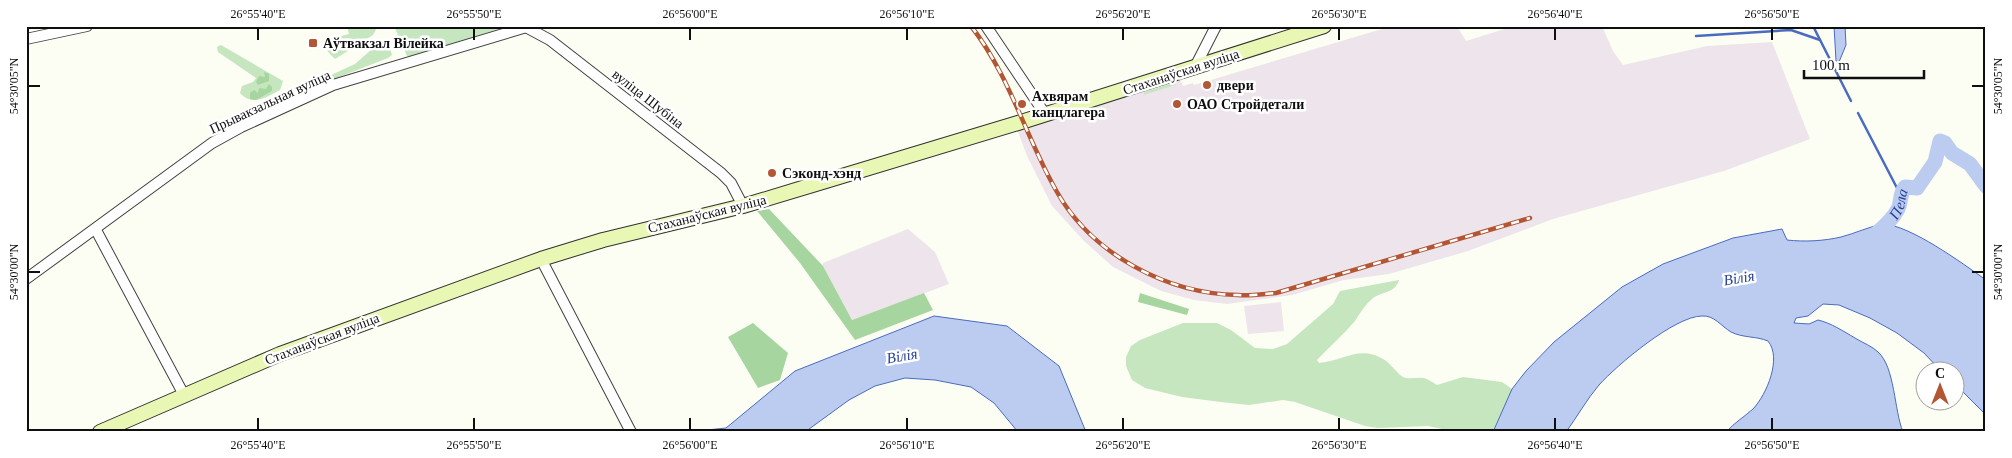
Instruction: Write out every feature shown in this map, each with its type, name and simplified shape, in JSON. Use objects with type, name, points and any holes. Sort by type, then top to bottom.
[{"type":"street","points":[[26,39],[87,26]]},
{"type":"street","points":[[986,26],[1045,114]]},
{"type":"street","points":[[1195,67],[1216,26]]},
{"type":"street","name":"Стаханаўская вуліца","points":[[100,432],[280,354],[541,259],[603,240],[743,206],[1324,26]]},
{"type":"street","name":"вуліца Шубіна","points":[[527,27],[550,40],[721,173],[731,183],[743,206]]},
{"type":"street","name":"Прывакзальная вуліца","points":[[26,279],[96,230],[212,143],[241,127],[333,85],[527,27]]},
{"type":"street","points":[[96,230],[184,395]]},
{"type":"street","points":[[541,259],[631,432]]},
{"type":"shaded area","points":[[1392,26],[1457,26],[1466,41],[1514,26],[1602,26],[1613,51],[1623,65],[1707,46],[1772,42],[1810,139],[1724,171],[1553,219],[1468,251],[1389,274],[1344,280],[1292,295],[1227,304],[1194,300],[1161,291],[1113,267],[1084,241],[1052,206],[1027,156],[1017,129],[1180,79],[1183,86],[1193,83],[1194,85]]},
{"type":"shaded area","points":[[908,229],[935,252],[949,284],[852,320],[823,263]]},
{"type":"shaded area","points":[[1281,302],[1284,331],[1248,334],[1244,306]]},
{"type":"green space","points":[[347,26],[378,26],[373,35],[335,59],[327,50],[327,40],[349,34]]},
{"type":"green space","points":[[394,26],[505,27],[411,57],[407,56]]},
{"type":"green space","points":[[385,41],[389,45],[392,55],[388,58],[334,79],[331,78],[331,75],[355,64],[380,42]]},
{"type":"green space","points":[[221,45],[283,81],[280,90],[265,98],[255,100],[245,97],[240,93],[242,86],[253,82],[256,78],[218,52],[217,47]]},
{"type":"green space","points":[[264,72],[269,74],[269,81],[258,85],[256,82],[259,76],[265,77]]},
{"type":"green space","points":[[321,82],[322,85],[256,117],[253,116],[254,113]]},
{"type":"green space","points":[[1176,82],[1176,85],[1143,95],[1145,92]]},
{"type":"green space","points":[[269,84],[272,87],[272,91],[256,100],[250,99],[250,93],[254,90],[258,93],[259,88],[266,89]]},
{"type":"green space","points":[[769,209],[823,266],[852,320],[924,293],[933,310],[855,340],[800,263],[757,211]]},
{"type":"green space","points":[[1399,280],[1394,288],[1369,301],[1355,321],[1317,360],[1319,363],[1328,362],[1351,355],[1366,353],[1386,361],[1403,377],[1425,378],[1437,385],[1463,377],[1502,382],[1512,389],[1493,432],[1456,432],[1428,426],[1378,428],[1365,426],[1295,402],[1283,400],[1249,405],[1182,397],[1145,388],[1132,380],[1126,366],[1126,357],[1131,346],[1140,340],[1183,323],[1217,323],[1231,330],[1255,348],[1273,349],[1287,344],[1333,304],[1340,291]]},
{"type":"green space","points":[[1140,293],[1189,309],[1187,315],[1138,302]]},
{"type":"green space","points":[[753,323],[788,353],[780,380],[758,388],[728,337]]},
{"type":"water","points":[[1834,26],[1845,26],[1846,45],[1839,62],[1836,61]]},
{"type":"water","name":"Вілія","points":[[1883,224],[1907,231],[1950,255],[1986,280],[1986,415],[1964,393],[1964,360],[1931,360],[1897,333],[1870,318],[1839,305],[1823,304],[1808,316],[1796,318],[1794,323],[1809,324],[1818,320],[1823,321],[1878,352],[1888,368],[1903,432],[1726,432],[1753,409],[1758,402],[1768,385],[1774,357],[1768,341],[1736,334],[1727,330],[1714,319],[1702,316],[1677,324],[1632,354],[1599,385],[1566,432],[1493,432],[1512,389],[1526,371],[1554,342],[1622,287],[1663,264],[1733,238],[1782,229],[1787,240],[1814,241],[1841,237]]},
{"type":"water","name":"Вілія","points":[[934,316],[1007,326],[1059,366],[1086,432],[1018,432],[994,403],[971,387],[935,380],[905,378],[875,386],[849,400],[805,432],[688,432],[726,428],[795,371]]},
{"type":"waterway","points":[[1813,26],[1851,101]]},
{"type":"waterway","points":[[1696,36],[1791,30],[1820,40]]},
{"type":"waterway","points":[[1858,113],[1897,188]]},
{"type":"waterway","name":"Пела","points":[[1871,238],[1896,213],[1905,187],[1917,188],[1935,162],[1940,141],[1945,143],[1952,153],[1970,164],[1986,186]]},
{"type":"railway","points":[[971,26],[997,65],[1046,171],[1072,214],[1090,234],[1111,252],[1159,278],[1185,287],[1211,293],[1243,295],[1276,293],[1530,218]]},
{"type":"place","name":"Аўтвакзал Вілейка","points":[[313,43]]},
{"type":"place","name":"двери","points":[[1207,85]]},
{"type":"place","name":"Ахвярам канцлагера","points":[[1022,104]]},
{"type":"place","name":"ОАО Стройдетали","points":[[1177,104]]},
{"type":"place","name":"Сэконд-хэнд","points":[[772,173]]}]
